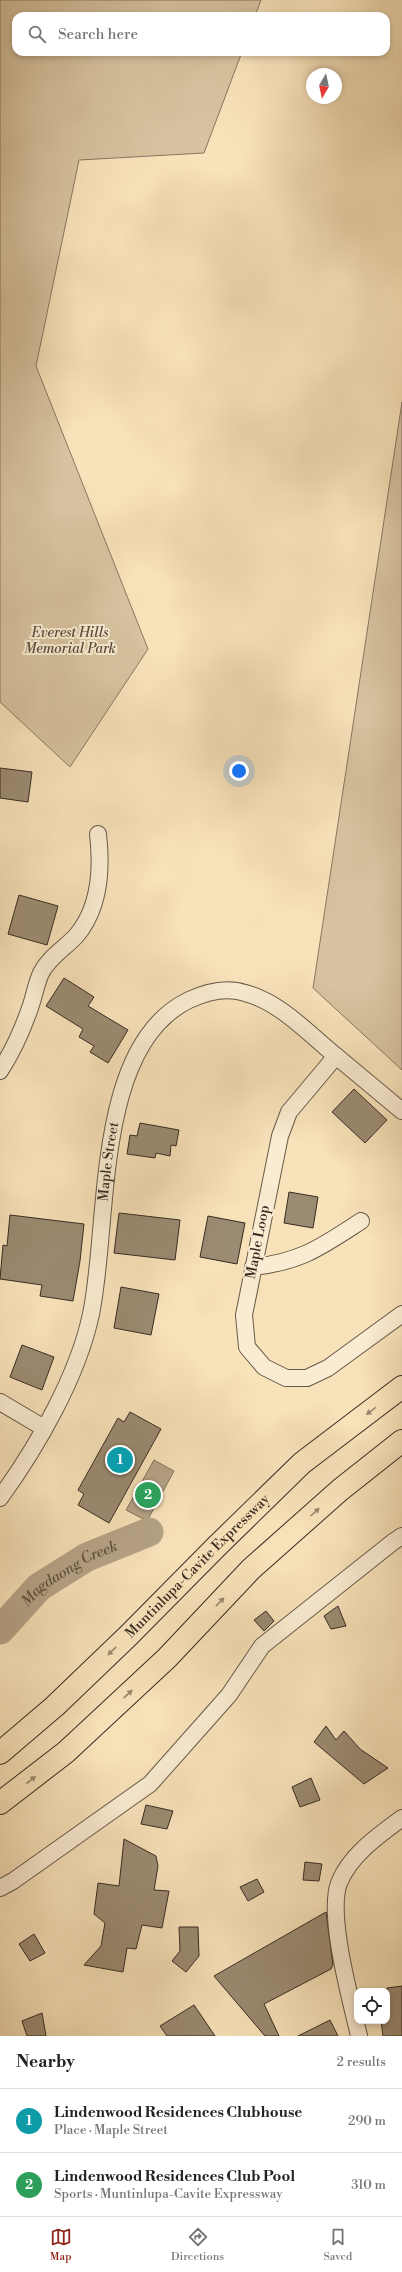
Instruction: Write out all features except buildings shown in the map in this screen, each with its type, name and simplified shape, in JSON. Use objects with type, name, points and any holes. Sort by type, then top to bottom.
[{"type":"highway","name":"Muntinlupa-Cavite Expressway","points":[[0,1752],[54,1706],[129,1635],[218,1544],[302,1463],[402,1387]]},
{"type":"highway","points":[[0,1803],[66,1752],[167,1658],[251,1569],[340,1490],[402,1441]]},
{"type":"street","points":[[0,1071],[16,1046],[41,973],[57,953],[76,936],[89,917],[99,879],[101,858],[98,834]]},
{"type":"street","name":"Maple Street","points":[[0,1498],[28,1460],[76,1361],[91,1315],[110,1147],[117,1107],[125,1081],[138,1051],[158,1023],[179,1005],[201,994],[222,991],[244,992],[265,1000],[336,1056]]},
{"type":"street","points":[[336,1056],[402,1111]]},
{"type":"street","name":"Maple Loop","points":[[336,1056],[289,1112],[280,1136],[244,1315],[248,1347],[264,1367],[286,1378],[307,1378],[328,1368],[402,1314]]},
{"type":"street","points":[[253,1267],[276,1265],[299,1258],[361,1221]]},
{"type":"street","points":[[0,1402],[44,1428]]},
{"type":"street","points":[[0,1888],[14,1881],[150,1784],[229,1695],[262,1646],[402,1536]]},
{"type":"street","points":[[359,2036],[337,1928],[336,1893],[343,1876],[357,1856],[375,1838],[402,1818]]},
{"type":"green space","name":"Everest Hills Memorial Park","points":[[0,0],[261,0],[256,12],[12,12],[12,56],[240,56],[204,153],[79,160],[36,366],[148,649],[70,767],[0,702]]},
{"type":"green space","points":[[402,402],[402,1070],[313,988]]},
{"type":"shaded area","points":[[154,1460],[174,1471],[147,1521],[126,1510]]},
{"type":"waterway","name":"Magdaong Creek","points":[[0,1630],[39,1587],[87,1557],[149,1532]]},
{"type":"place","name":"Lindenwood Residences Clubhouse","points":[[120,1460]]},
{"type":"place","name":"Lindenwood Residences Club Pool","points":[[148,1495]]}]
